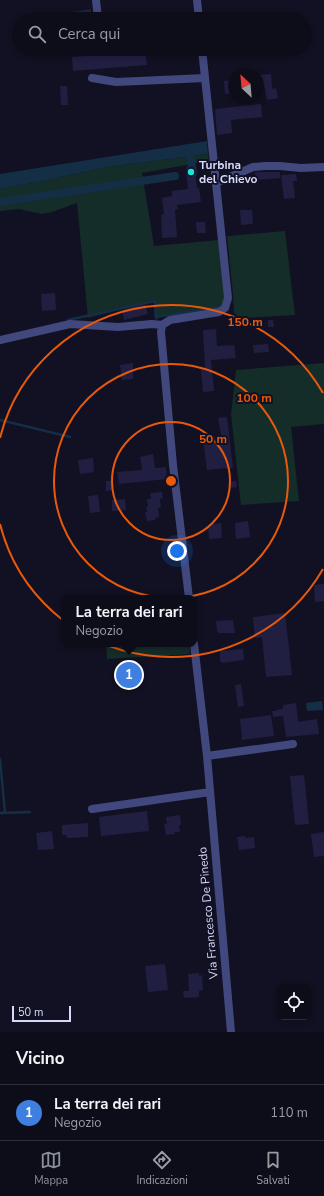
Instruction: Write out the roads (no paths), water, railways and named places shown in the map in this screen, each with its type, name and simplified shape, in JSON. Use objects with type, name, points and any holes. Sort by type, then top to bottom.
[{"type":"street","points":[[96,0],[97,12]]},
{"type":"street","points":[[197,0],[198,12]]},
{"type":"street","points":[[0,340],[70,324],[118,327],[152,324],[162,325],[170,320],[219,312],[225,308],[228,298],[203,56]]},
{"type":"street","points":[[92,78],[116,82],[205,78]]},
{"type":"street","points":[[216,183],[253,168],[265,166],[301,168],[324,167]]},
{"type":"street","points":[[162,325],[161,332],[173,457],[189,595]]},
{"type":"street","name":"Via Francesco De Pinedo","points":[[194,647],[207,756],[231,1032]]},
{"type":"street","points":[[207,756],[293,744]]},
{"type":"street","points":[[92,809],[210,792]]},
{"type":"water","points":[[207,141],[208,154],[107,167],[0,189],[0,174]]},
{"type":"water","points":[[322,701],[323,710],[307,711],[306,703]]},
{"type":"waterway","points":[[185,151],[189,150],[193,173]]},
{"type":"waterway","points":[[0,202],[175,176]]},
{"type":"waterway","points":[[68,320],[155,301],[156,317],[218,307]]},
{"type":"waterway","points":[[0,420],[70,437]]},
{"type":"waterway","points":[[0,759],[5,813]]},
{"type":"waterway","points":[[0,813],[30,812]]},
{"type":"place","name":"Turbina del Chievo","points":[[191,172]]},
{"type":"place","name":"La terra dei rari","points":[[129,675]]}]
